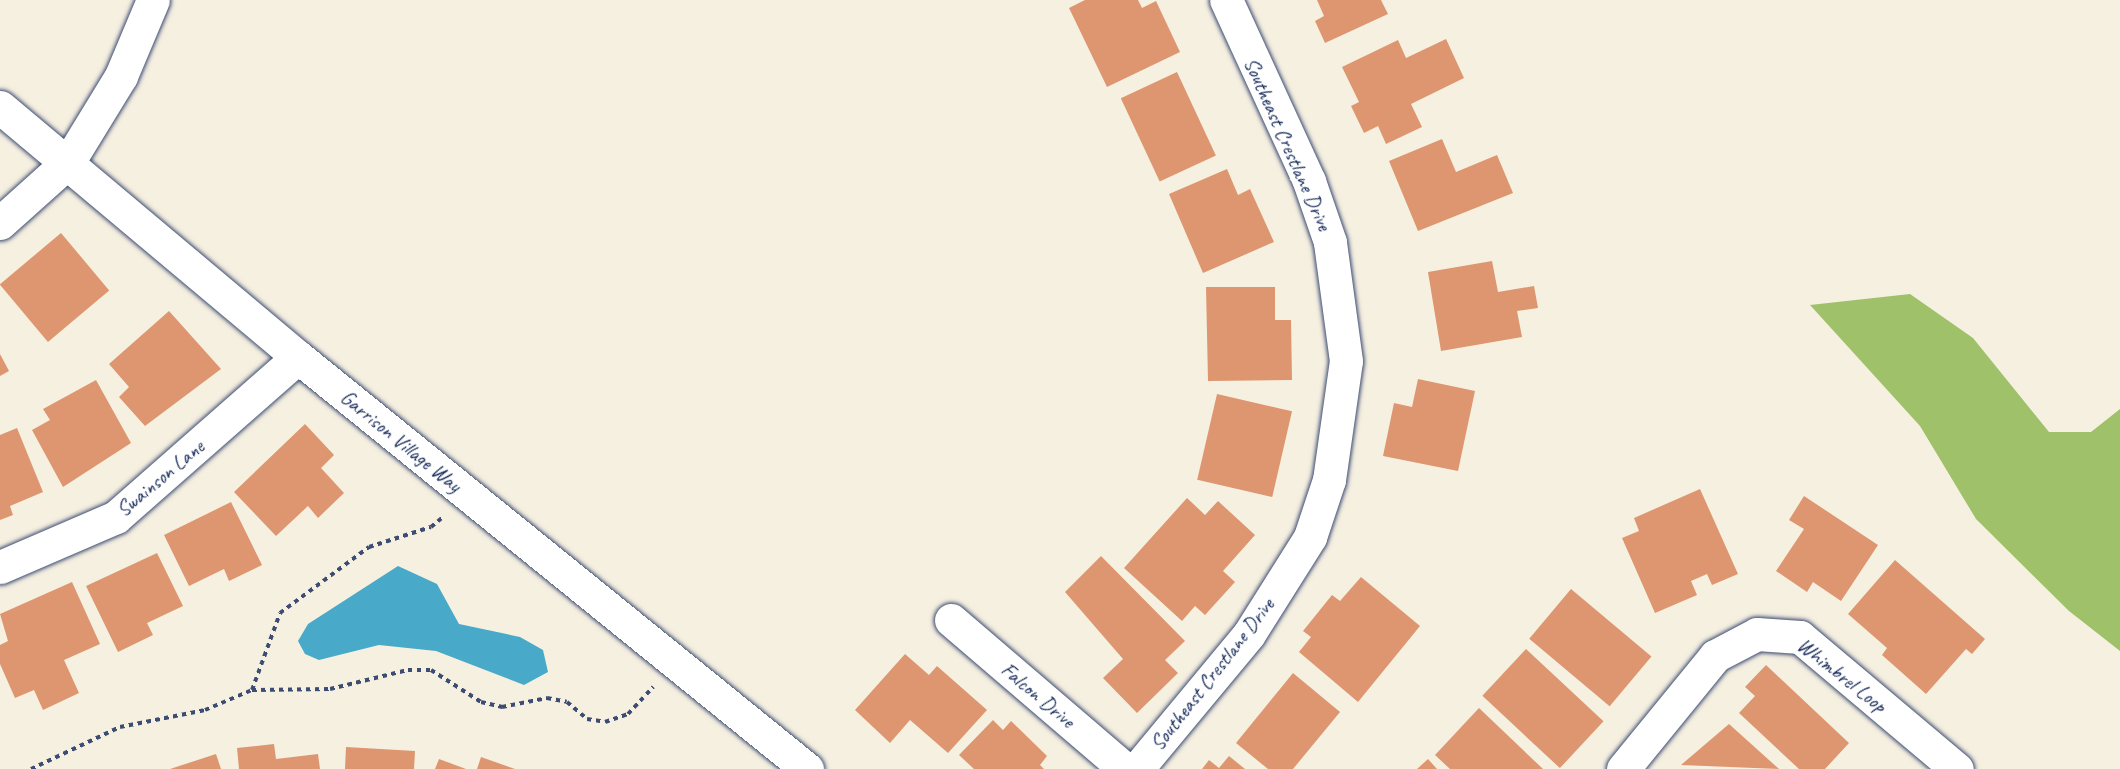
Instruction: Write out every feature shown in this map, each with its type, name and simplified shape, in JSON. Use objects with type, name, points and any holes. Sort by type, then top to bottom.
[{"type":"street","points":[[0,223],[69,160],[121,76],[153,0]]},
{"type":"street","name":"Southeast Crestlane Drive","points":[[1137,769],[1249,634],[1310,537],[1329,480],[1345,373],[1342,306],[1330,242],[1309,181],[1226,0]]},
{"type":"street","name":"Garrison Village Way","points":[[0,107],[69,160],[298,357],[807,769]]},
{"type":"street","name":"Swainson Lane","points":[[0,567],[116,517],[298,357]]},
{"type":"street","name":"Falcon Drive","points":[[951,620],[1125,769]]},
{"type":"street","name":"Whimbrel Loop","points":[[1623,769],[1715,656],[1757,634],[1800,637],[1957,769]]},
{"type":"path","points":[[252,690],[280,614],[369,547],[431,527],[466,493]]},
{"type":"path","points":[[31,769],[120,727],[205,710],[252,690],[330,689],[408,670],[431,670],[482,702],[502,707],[547,698],[567,702],[587,719],[605,722],[628,714],[678,664]]},
{"type":"green space","points":[[1910,294],[1973,338],[2049,432],[2091,432],[2120,409],[2120,651],[2069,611],[1976,519],[1920,426],[1810,305]]},
{"type":"water","points":[[398,566],[437,584],[459,624],[520,637],[543,650],[548,672],[524,685],[436,651],[379,645],[319,660],[305,654],[298,641],[308,624]]},
{"type":"building","points":[[1085,0],[1138,0],[1142,8],[1156,1],[1180,52],[1107,87],[1069,8]]},
{"type":"building","points":[[1317,0],[1381,0],[1388,14],[1325,43],[1315,21],[1324,16]]},
{"type":"building","points":[[1446,39],[1464,78],[1411,104],[1422,127],[1386,144],[1378,126],[1364,133],[1351,106],[1359,102],[1342,67],[1398,40],[1406,58]]},
{"type":"building","points":[[1177,72],[1216,155],[1160,182],[1121,98]]},
{"type":"building","points":[[1442,139],[1456,172],[1497,155],[1513,193],[1418,231],[1389,161]]},
{"type":"building","points":[[1227,169],[1238,195],[1250,189],[1274,242],[1203,273],[1169,194]]},
{"type":"building","points":[[61,233],[109,290],[48,342],[0,284]]},
{"type":"building","points":[[1492,261],[1498,292],[1534,286],[1538,308],[1517,311],[1522,337],[1441,351],[1428,272]]},
{"type":"building","points":[[1206,287],[1275,287],[1275,320],[1291,320],[1292,380],[1208,381]]},
{"type":"building","points":[[169,311],[221,369],[145,426],[119,397],[129,387],[109,364]]},
{"type":"building","points":[[0,354],[9,371],[0,376]]},
{"type":"building","points":[[1418,379],[1475,391],[1458,471],[1383,456],[1394,403],[1412,407]]},
{"type":"building","points":[[96,380],[131,443],[63,487],[32,430],[50,420],[43,409]]},
{"type":"building","points":[[1217,394],[1292,411],[1272,497],[1197,480]]},
{"type":"building","points":[[305,424],[334,455],[321,468],[344,493],[318,518],[308,506],[276,536],[234,492]]},
{"type":"building","points":[[17,428],[43,492],[10,506],[13,515],[0,520],[0,435]]},
{"type":"building","points":[[1700,489],[1738,574],[1712,585],[1707,574],[1691,581],[1697,595],[1655,613],[1622,538],[1639,531],[1634,518]]},
{"type":"building","points":[[1804,496],[1878,545],[1841,601],[1813,582],[1807,592],[1776,571],[1804,529],[1789,520]]},
{"type":"building","points":[[1187,498],[1205,515],[1218,501],[1255,535],[1223,571],[1235,582],[1205,615],[1195,606],[1182,621],[1124,568]]},
{"type":"building","points":[[231,502],[262,565],[229,581],[224,569],[189,586],[164,535]]},
{"type":"building","points":[[157,553],[183,606],[147,623],[153,635],[118,652],[86,586]]},
{"type":"building","points":[[1101,556],[1185,641],[1165,660],[1178,673],[1137,713],[1103,678],[1123,659],[1065,592]]},
{"type":"building","points":[[1895,560],[1985,639],[1972,654],[1966,649],[1926,694],[1882,655],[1887,648],[1848,614]]},
{"type":"building","points":[[1361,577],[1420,626],[1358,702],[1299,652],[1311,637],[1303,631],[1332,595],[1340,601]]},
{"type":"building","points":[[72,582],[100,644],[64,660],[79,693],[43,710],[34,690],[15,698],[0,664],[0,645],[8,641],[0,614]]},
{"type":"building","points":[[1571,589],[1651,656],[1610,706],[1529,639]]},
{"type":"building","points":[[1526,649],[1604,721],[1560,768],[1482,696]]},
{"type":"building","points":[[905,654],[929,675],[937,666],[987,710],[948,753],[910,720],[890,743],[855,710]]},
{"type":"building","points":[[1766,665],[1849,743],[1825,769],[1799,769],[1739,713],[1755,696],[1745,687]]},
{"type":"building","points":[[1293,673],[1340,712],[1293,769],[1268,769],[1236,743]]},
{"type":"building","points":[[1479,708],[1543,769],[1450,769],[1435,755]]},
{"type":"building","points":[[993,720],[1003,730],[1011,721],[1047,756],[1040,765],[1044,769],[974,769],[959,755]]},
{"type":"building","points":[[1729,724],[1779,769],[1681,765]]},
{"type":"building","points":[[274,744],[276,759],[318,754],[320,769],[239,769],[237,748]]},
{"type":"building","points":[[346,747],[415,751],[414,769],[345,769]]},
{"type":"building","points":[[216,754],[221,769],[170,769]]},
{"type":"building","points":[[1229,756],[1245,769],[1202,769],[1209,760],[1219,768]]},
{"type":"building","points":[[481,757],[515,769],[477,769]]},
{"type":"building","points":[[439,759],[466,769],[435,769]]},
{"type":"building","points":[[1428,759],[1437,769],[1417,769]]}]
